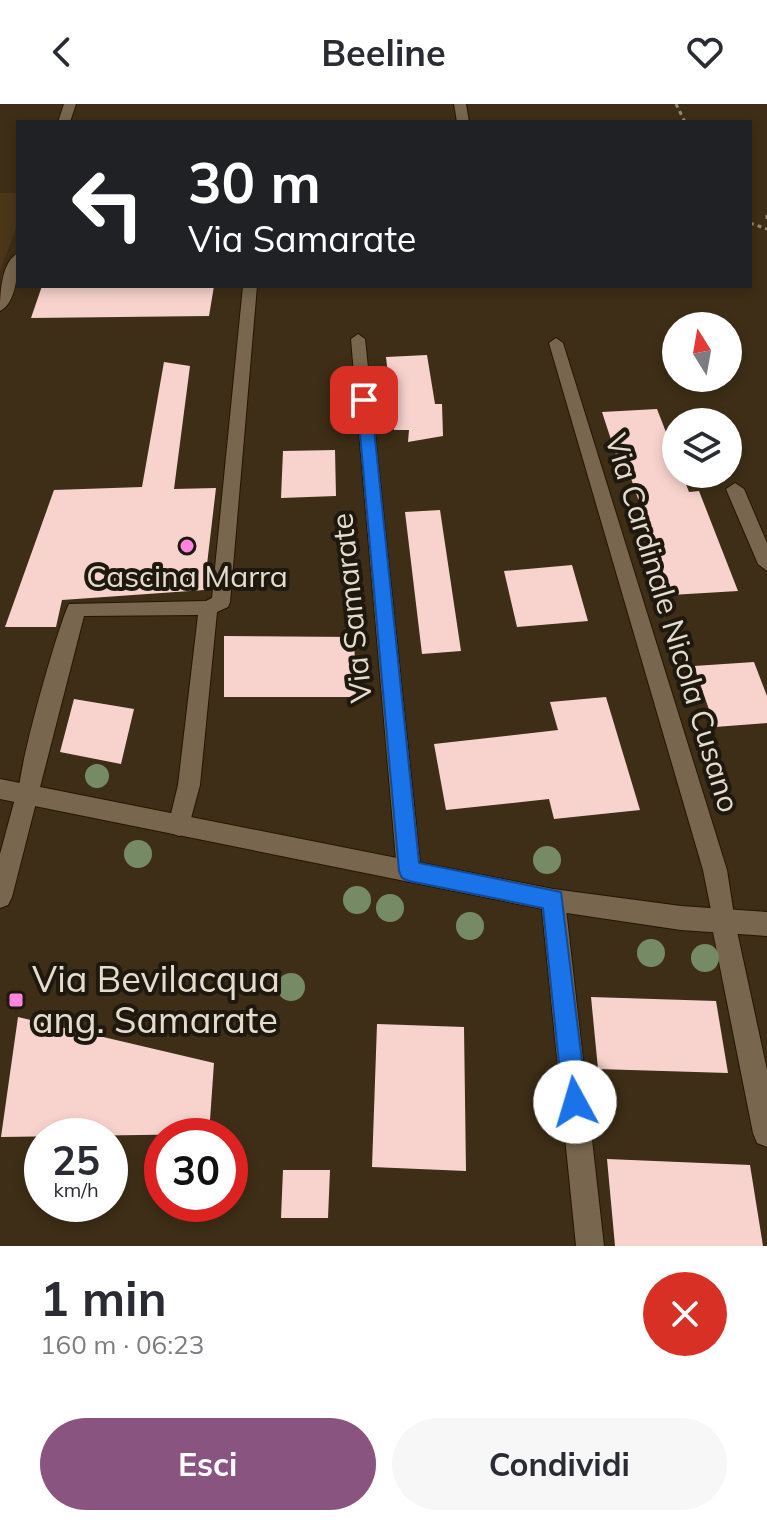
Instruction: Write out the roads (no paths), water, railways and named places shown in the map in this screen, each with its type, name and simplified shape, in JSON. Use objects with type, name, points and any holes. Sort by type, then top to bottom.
[{"type":"street","points":[[0,307],[16,263]]},
{"type":"street","points":[[0,897],[76,609],[208,608],[221,602],[250,288]]},
{"type":"street","name":"Via Samarate","points":[[358,339],[409,871]]},
{"type":"street","name":"Via Cardinale Nicola Cusano","points":[[556,343],[715,870],[723,922]]},
{"type":"street","points":[[735,489],[767,564]]},
{"type":"street","points":[[179,826],[189,785],[208,608]]},
{"type":"street","points":[[0,789],[553,900],[723,922],[767,924]]},
{"type":"street","points":[[553,900],[590,1246]]},
{"type":"street","points":[[723,922],[767,1133]]},
{"type":"place","name":"Cascina Marra","points":[[187,546]]},
{"type":"place","name":"Via Bevilacqua ang. Samarate","points":[[16,1000]]}]
